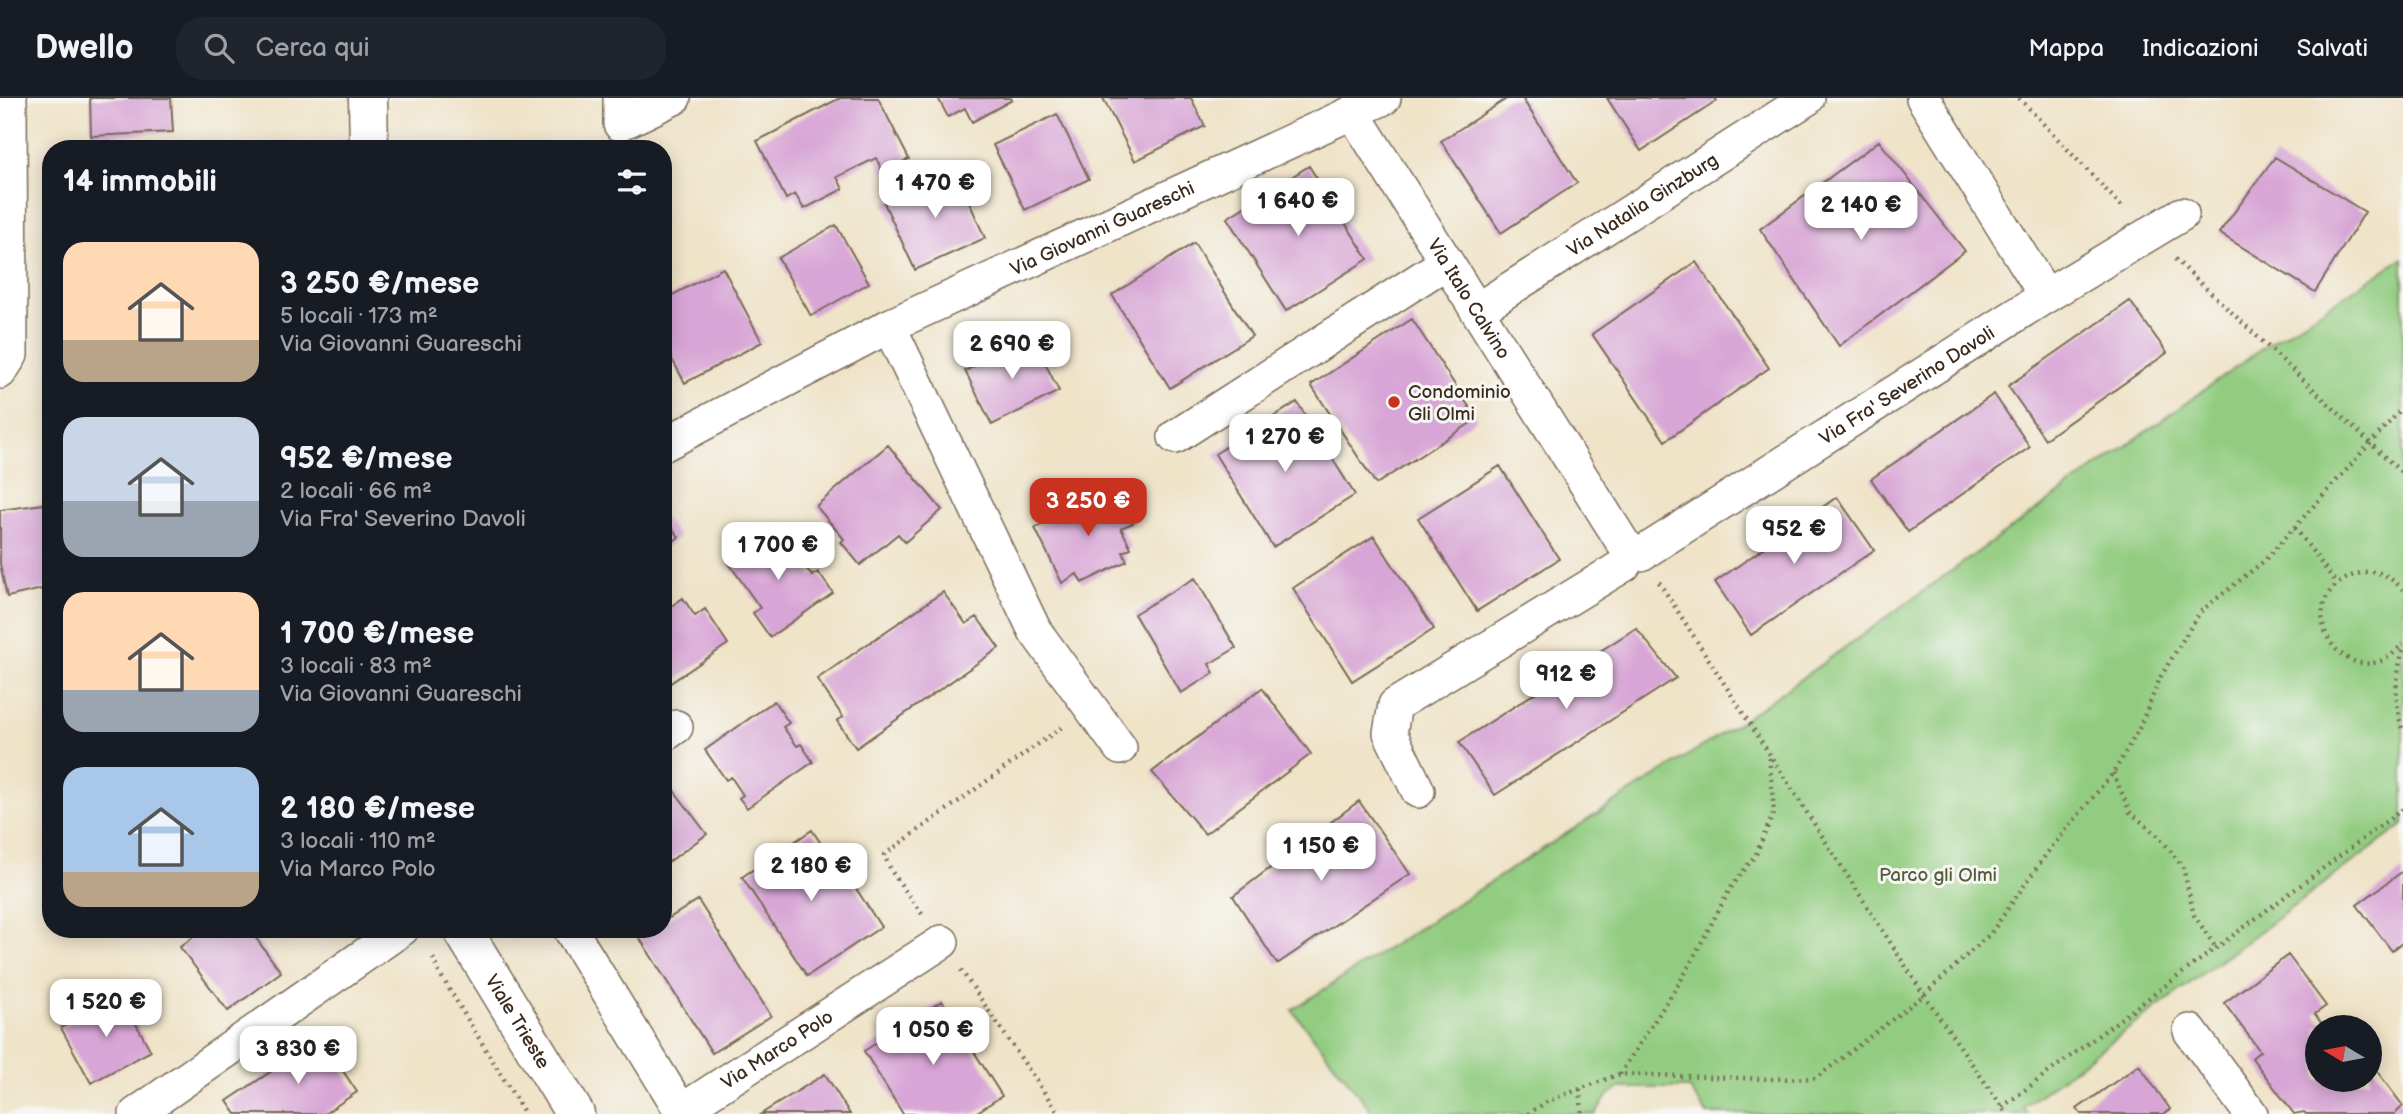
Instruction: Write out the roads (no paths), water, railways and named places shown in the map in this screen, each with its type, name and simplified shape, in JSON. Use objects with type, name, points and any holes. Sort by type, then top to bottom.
[{"type":"main road","points":[[368,98],[369,140]]},
{"type":"main road","name":"Viale Trieste","points":[[467,938],[575,1114]]},
{"type":"street","points":[[0,372],[11,355],[10,98]]},
{"type":"street","points":[[620,124],[674,98]]},
{"type":"street","name":"Via Giovanni Guareschi","points":[[672,440],[889,326],[1357,105],[1384,98]]},
{"type":"street","name":"Via Natalia Ginzburg","points":[[1477,310],[1808,98]]},
{"type":"street","points":[[1923,98],[2046,296]]},
{"type":"street","name":"Via Italo Calvino","points":[[1357,105],[1445,263],[1623,543],[1636,553]]},
{"type":"street","name":"Via Fra' Severino Davoli","points":[[1418,791],[1390,733],[1395,705],[1624,565],[1636,553],[2182,214]]},
{"type":"street","points":[[1175,437],[1445,263]]},
{"type":"street","points":[[889,326],[1035,631],[1120,748]]},
{"type":"street","points":[[136,1114],[389,938]]},
{"type":"street","name":"Via Marco Polo","points":[[576,938],[682,1112],[942,942]]},
{"type":"street","points":[[2190,1031],[2251,1114]]},
{"type":"place","name":"Condominio Gli Olmi","points":[[1394,402]]},
{"type":"park label","name":"Parco gli Olmi","points":[[1938,874]]}]
